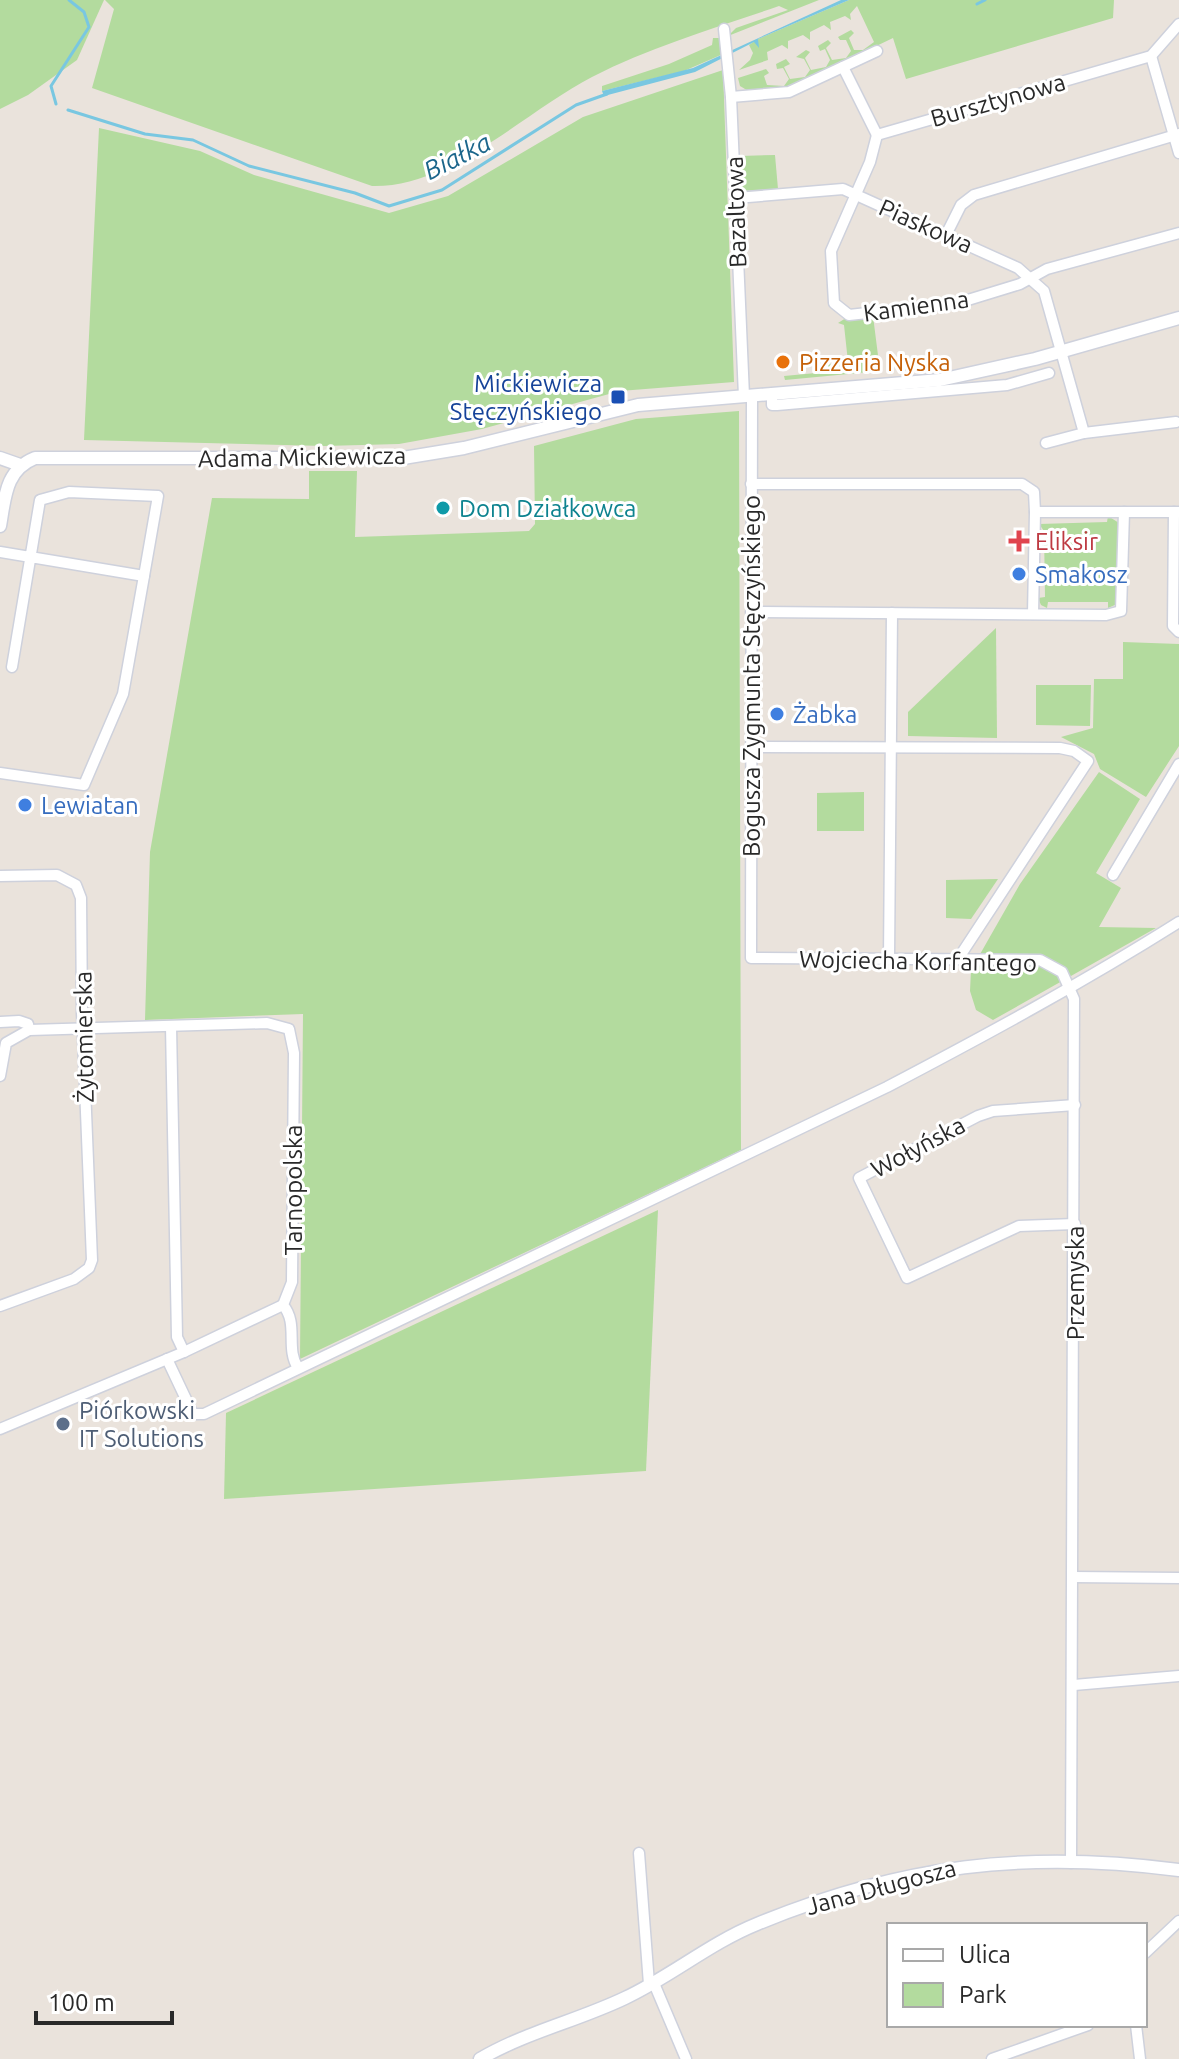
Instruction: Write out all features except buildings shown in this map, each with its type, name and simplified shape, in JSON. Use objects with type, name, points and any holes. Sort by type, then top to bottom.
[{"type":"street","points":[[1179,24],[1151,56],[1179,153]]},
{"type":"street","name":"Bazaltowa","points":[[724,29],[731,97],[748,395]]},
{"type":"street","points":[[731,97],[789,92],[877,51]]},
{"type":"street","name":"Bursztynowa","points":[[877,135],[1151,56]]},
{"type":"street","points":[[843,67],[877,135]]},
{"type":"street","points":[[946,235],[961,205],[974,195],[1176,134]]},
{"type":"street","name":"Kamienna","points":[[877,135],[870,162],[829,262],[834,303],[845,314],[958,303],[1033,278]]},
{"type":"street","name":"Piaskowa","points":[[736,198],[836,188],[946,235],[1033,278]]},
{"type":"street","points":[[1084,433],[1044,291],[1033,278],[1047,269],[1179,233]]},
{"type":"street","name":"Adama Mickiewicza","points":[[20,465],[35,458],[47,457],[403,458],[464,448],[616,409],[940,380],[1002,368],[1179,318]]},
{"type":"street","points":[[1002,368],[1007,385]]},
{"type":"street","name":"Adama Mickiewicza","points":[[772,394],[772,405],[777,405],[1007,385],[1049,373]]},
{"type":"street","name":"Bogusza Zygmunta Stęczyńskiego","points":[[748,395],[751,484],[751,958]]},
{"type":"street","points":[[1046,443],[1084,433],[1176,422]]},
{"type":"street","points":[[0,458],[20,465],[8,482],[0,526]]},
{"type":"street","points":[[751,484],[1022,484],[1034,492],[1032,614]]},
{"type":"street","points":[[0,773],[84,785],[123,694],[158,496],[69,492],[43,497],[12,667]]},
{"type":"street","points":[[1035,512],[1177,512],[1176,629]]},
{"type":"street","points":[[751,612],[1106,615],[1121,611],[1124,512]]},
{"type":"street","points":[[0,552],[144,576]]},
{"type":"street","points":[[889,958],[892,613]]},
{"type":"street","points":[[750,747],[1060,748],[1074,751],[1088,761],[958,959]]},
{"type":"street","points":[[1113,875],[1179,764]]},
{"type":"street","name":"Żytomierska","points":[[0,876],[57,875],[76,885],[81,898],[89,1268],[74,1279],[0,1306]]},
{"type":"street","points":[[167,1359],[193,1414],[204,1414],[887,1087],[1072,989],[1179,922]]},
{"type":"street","name":"Wojciecha Korfantego","points":[[751,958],[1040,960],[1057,966],[1072,989]]},
{"type":"street","name":"Przemyska","points":[[1071,1863],[1075,1224],[1072,989]]},
{"type":"street","points":[[0,1022],[19,1021],[28,1024],[29,1030]]},
{"type":"street","name":"Tarnopolska","points":[[171,1026],[267,1023],[285,1027],[293,1038],[292,1282],[283,1305],[293,1323],[292,1359],[298,1368]]},
{"type":"street","points":[[0,1076],[3,1041],[29,1030],[171,1026],[177,1337],[184,1352]]},
{"type":"street","name":"Wołyńska","points":[[1075,1105],[993,1111],[978,1116],[859,1178],[907,1278],[1019,1226],[1075,1224]]},
{"type":"street","points":[[0,1429],[184,1352],[283,1305]]},
{"type":"street","points":[[1073,1577],[1179,1578]]},
{"type":"street","points":[[1074,1685],[1179,1676]]},
{"type":"street","points":[[639,1853],[651,1983],[686,2059]]},
{"type":"street","name":"Jana Długosza","points":[[480,2059],[522,2036],[615,2003],[757,1924],[870,1885],[970,1864],[1071,1863],[1179,1870]]},
{"type":"street","points":[[1147,1951],[1179,1921]]},
{"type":"street","points":[[992,2059],[1082,2027]]},
{"type":"street","points":[[1136,2027],[1140,2059]]},
{"type":"green space","points":[[0,0],[104,0],[77,60],[28,95],[0,109]]},
{"type":"green space","points":[[105,0],[819,0],[728,36],[736,28],[788,10],[779,6],[638,56],[592,77],[486,145],[430,175],[401,183],[372,186],[92,88],[114,9]]},
{"type":"green space","points":[[849,0],[1114,0],[1113,18],[906,79],[893,38],[791,87],[750,92],[740,86],[738,78],[766,69],[769,73],[764,76],[767,85],[784,86],[789,79],[783,68],[777,69],[776,64],[786,59],[790,64],[784,67],[790,79],[805,77],[810,70],[804,59],[796,57],[806,50],[810,52],[805,58],[811,70],[826,67],[830,60],[825,49],[820,51],[818,46],[828,40],[831,43],[826,48],[832,60],[846,58],[851,51],[846,40],[838,37],[851,30],[854,33],[849,38],[854,50],[863,50],[874,42],[857,6],[850,14],[851,20],[845,16],[830,22],[831,30],[824,25],[810,32],[810,40],[803,35],[788,41],[788,49],[782,45],[767,52],[768,60],[739,70],[753,53],[749,45],[758,39]]},
{"type":"green space","points":[[713,38],[720,38],[723,54],[684,71],[602,91],[602,86],[669,64],[712,45]]},
{"type":"green space","points":[[723,70],[734,382],[620,391],[482,429],[399,444],[324,446],[84,440],[99,128],[200,151],[254,175],[389,213],[448,196],[583,117]]},
{"type":"green space","points":[[775,155],[778,189],[743,191],[740,156]]},
{"type":"green space","points":[[873,316],[880,371],[785,380],[784,376],[816,373],[817,366],[848,362],[844,325],[838,323],[846,318]]},
{"type":"green space","points":[[739,411],[741,1150],[300,1359],[303,1014],[145,1020],[150,852],[212,498],[309,499],[309,471],[357,471],[355,537],[529,531],[535,524],[534,446],[636,419]]},
{"type":"green space","points":[[1108,516],[1119,523],[1117,604],[1108,608],[1108,602],[1048,602],[1047,608],[1041,605],[1038,598],[1045,597],[1044,531],[1039,524],[1107,522]]},
{"type":"green space","points":[[996,628],[997,738],[908,736],[908,712]]},
{"type":"green space","points":[[1123,642],[1179,644],[1179,746],[1146,797],[1100,769],[1094,754],[1061,737],[1093,728],[1094,679],[1123,679]]},
{"type":"green space","points":[[1036,685],[1091,685],[1090,726],[1036,725]]},
{"type":"green space","points":[[1099,772],[1140,799],[1096,873],[1121,888],[1099,927],[1156,928],[993,1020],[976,1010],[970,991],[971,970],[1020,884]]},
{"type":"green space","points":[[864,792],[864,831],[817,831],[817,793]]},
{"type":"green space","points":[[998,879],[971,919],[946,918],[946,880]]},
{"type":"green space","points":[[658,1210],[646,1471],[224,1499],[226,1413]]},
{"type":"water","points":[[841,0],[849,0],[758,39],[759,48],[754,42],[695,72],[604,96],[602,91],[693,68]]},
{"type":"waterway","name":"Białka","points":[[56,104],[51,86],[89,27],[84,12],[69,0]]},
{"type":"waterway","points":[[977,4],[985,0]]},
{"type":"waterway","name":"Białka","points":[[68,110],[145,134],[193,140],[249,166],[355,193],[389,206],[442,190],[576,105],[607,94]]},
{"type":"place","name":"Pizzeria Nyska","points":[[783,362]]},
{"type":"place","name":"Mickiewicza Stęczyńskiego","points":[[618,397]]},
{"type":"place","name":"Dom Działkowca","points":[[443,508]]},
{"type":"place","name":"Eliksir","points":[[1019,541]]},
{"type":"place","name":"Smakosz","points":[[1019,574]]},
{"type":"place","name":"Żabka","points":[[777,714]]},
{"type":"place","name":"Lewiatan","points":[[25,805]]},
{"type":"place","name":"Piórkowski IT Solutions","points":[[63,1424]]}]
